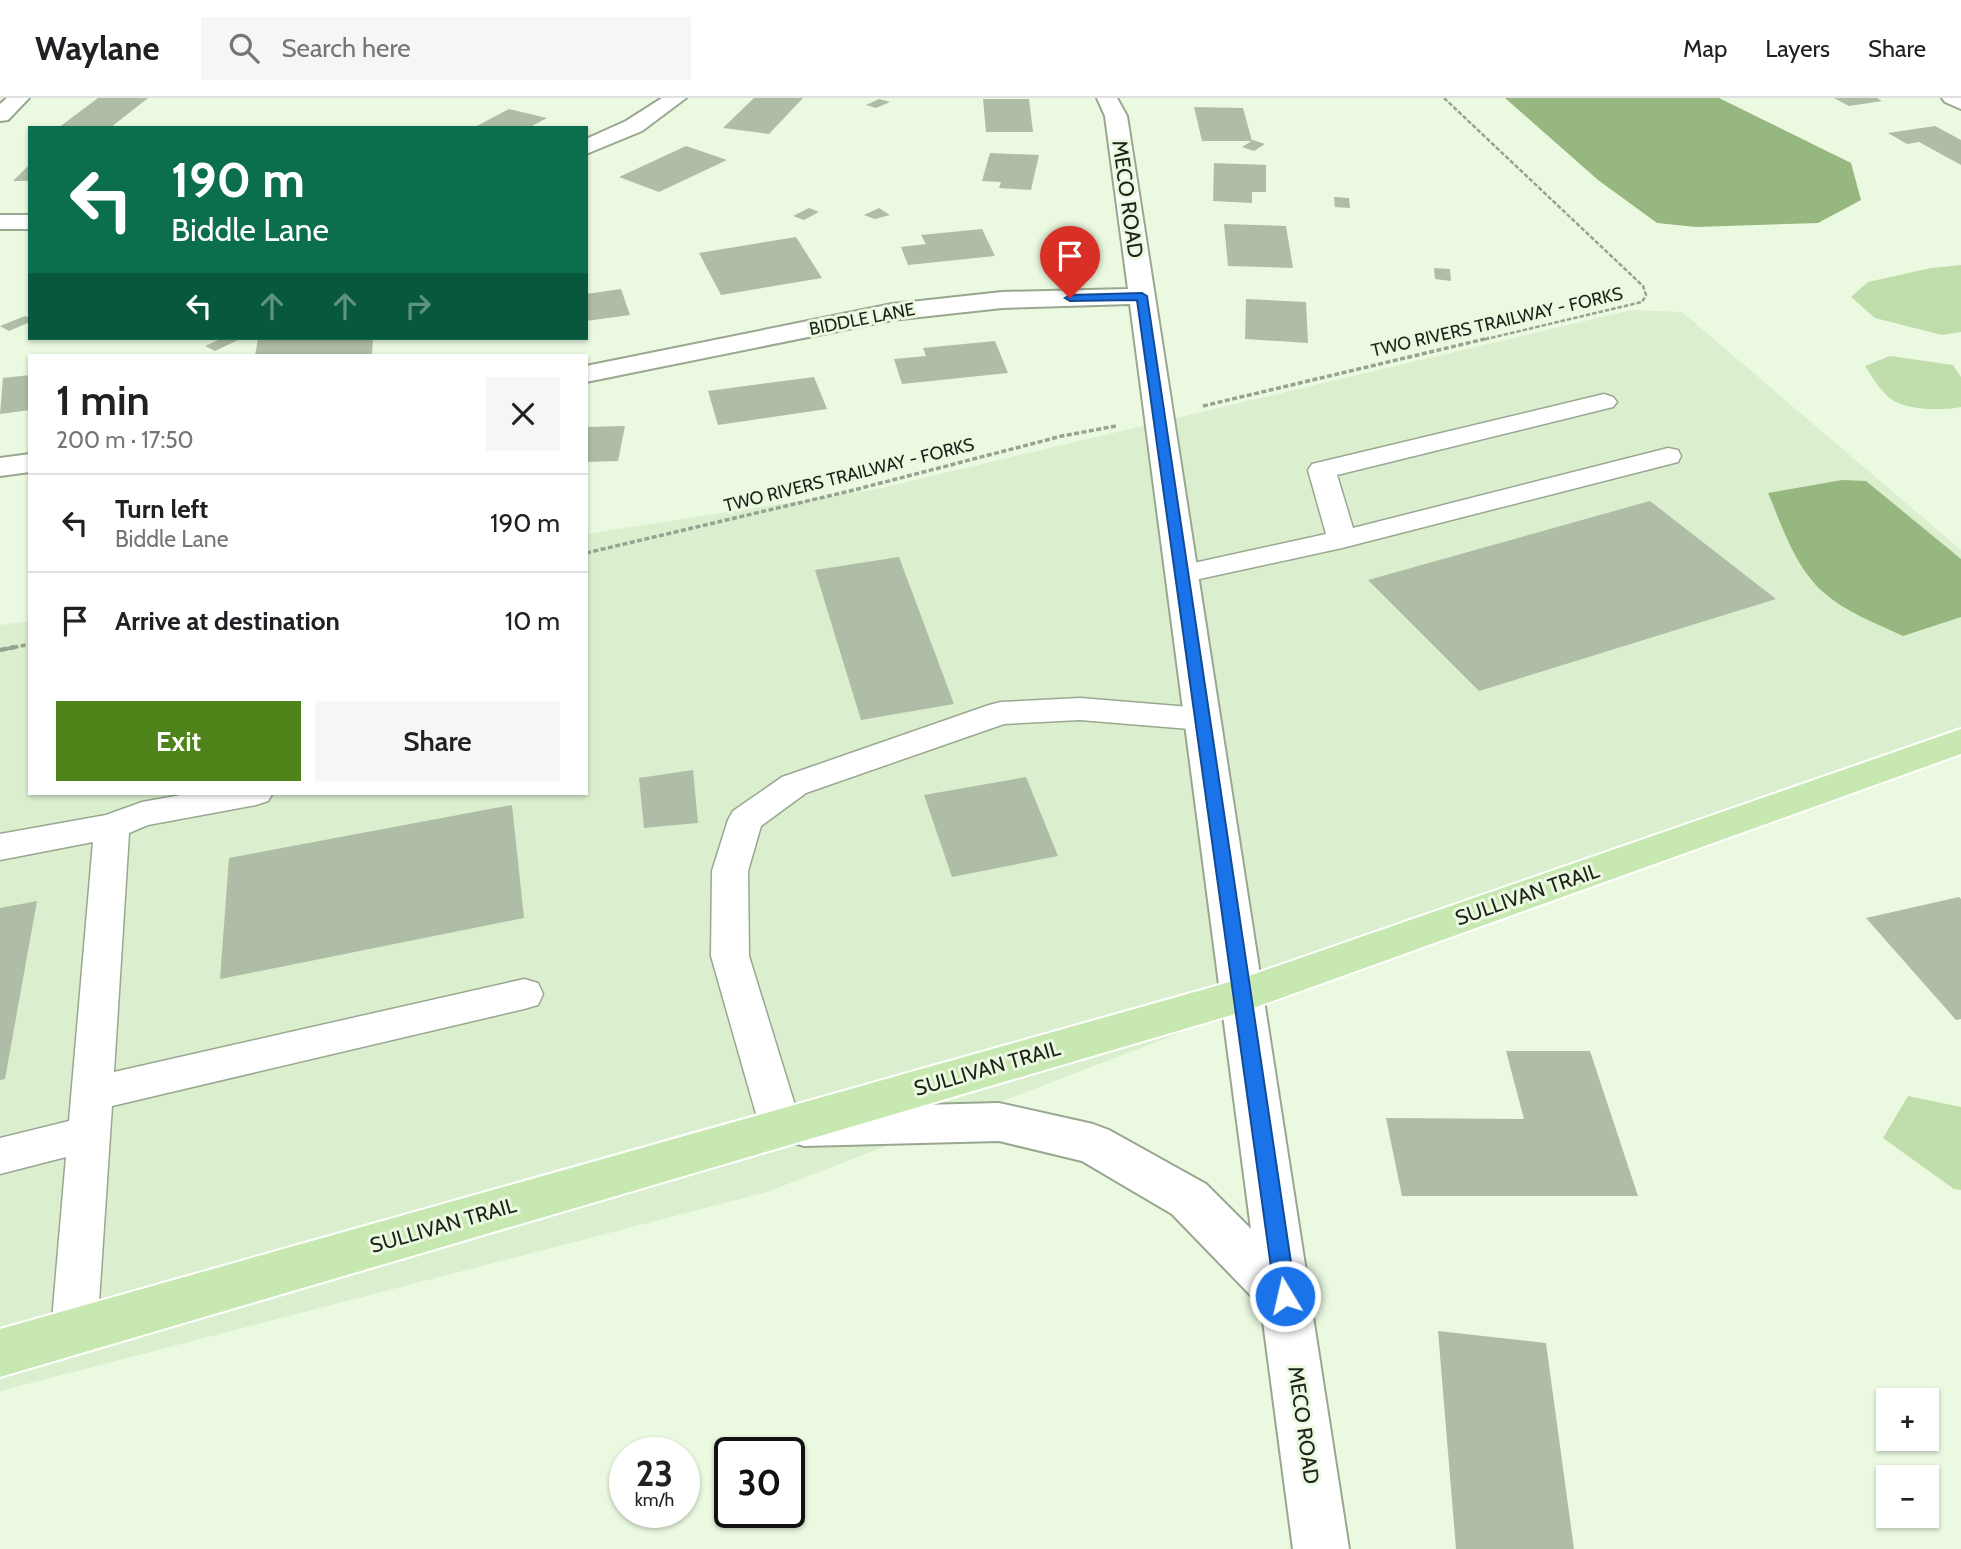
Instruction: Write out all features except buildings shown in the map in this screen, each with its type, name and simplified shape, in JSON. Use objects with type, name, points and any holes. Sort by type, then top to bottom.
[{"type":"main road","name":"SULLIVAN TRAIL","points":[[0,1353],[1242,995],[1961,741]]},
{"type":"street","points":[[0,115],[19,98]]},
{"type":"street","points":[[588,146],[634,126],[676,98]]},
{"type":"street","name":"MECO ROAD","points":[[1107,98],[1116,116],[1321,1549]]},
{"type":"street","points":[[1952,98],[1961,103]]},
{"type":"street","points":[[0,222],[28,222]]},
{"type":"street","name":"BIDDLE LANE","points":[[588,374],[892,312],[1002,300],[1142,296]]},
{"type":"street","points":[[0,467],[28,463]]},
{"type":"street","points":[[781,1128],[999,1122],[1093,1144],[1189,1199],[1285,1296]]},
{"type":"lane","points":[[1342,539],[1322,470],[1604,402]]},
{"type":"lane","points":[[1181,574],[1342,539],[1668,456]]},
{"type":"lane","points":[[781,1128],[730,956],[730,871],[746,820],[794,785],[1001,713],[1080,709],[1202,719]]},
{"type":"lane","points":[[0,847],[112,826],[142,814],[245,795]]},
{"type":"lane","points":[[74,1332],[112,826]]},
{"type":"lane","points":[[0,1156],[90,1114],[524,995]]},
{"type":"path","name":"TWO RIVERS TRAILWAY - FORKS","points":[[1199,408],[1642,302],[1646,295],[1643,286],[1444,98]]},
{"type":"path","name":"TWO RIVERS TRAILWAY - FORKS","points":[[588,553],[1062,436],[1119,426]]},
{"type":"path","points":[[0,650],[28,644]]},
{"type":"shaded area","points":[[1505,98],[1719,98],[1851,163],[1861,200],[1818,223],[1696,227],[1657,223],[1598,180]]},
{"type":"shaded area","points":[[1961,265],[1961,332],[1942,335],[1875,318],[1851,297],[1868,282],[1931,268]]},
{"type":"shaded area","points":[[1631,310],[1682,312],[1961,550],[1961,732],[767,1192],[0,1391],[0,625],[28,621],[28,795],[588,795],[588,534],[877,489]]},
{"type":"shaded area","points":[[1890,356],[1953,365],[1961,377],[1961,407],[1918,408],[1889,398],[1865,366]]},
{"type":"shaded area","points":[[1842,480],[1866,481],[1961,559],[1961,617],[1903,636],[1841,605],[1813,582],[1790,546],[1768,493]]},
{"type":"shaded area","points":[[1908,1096],[1961,1107],[1961,1190],[1954,1189],[1883,1138]]},
{"type":"route","points":[[1070,298],[1142,296],[1285,1296]]}]
